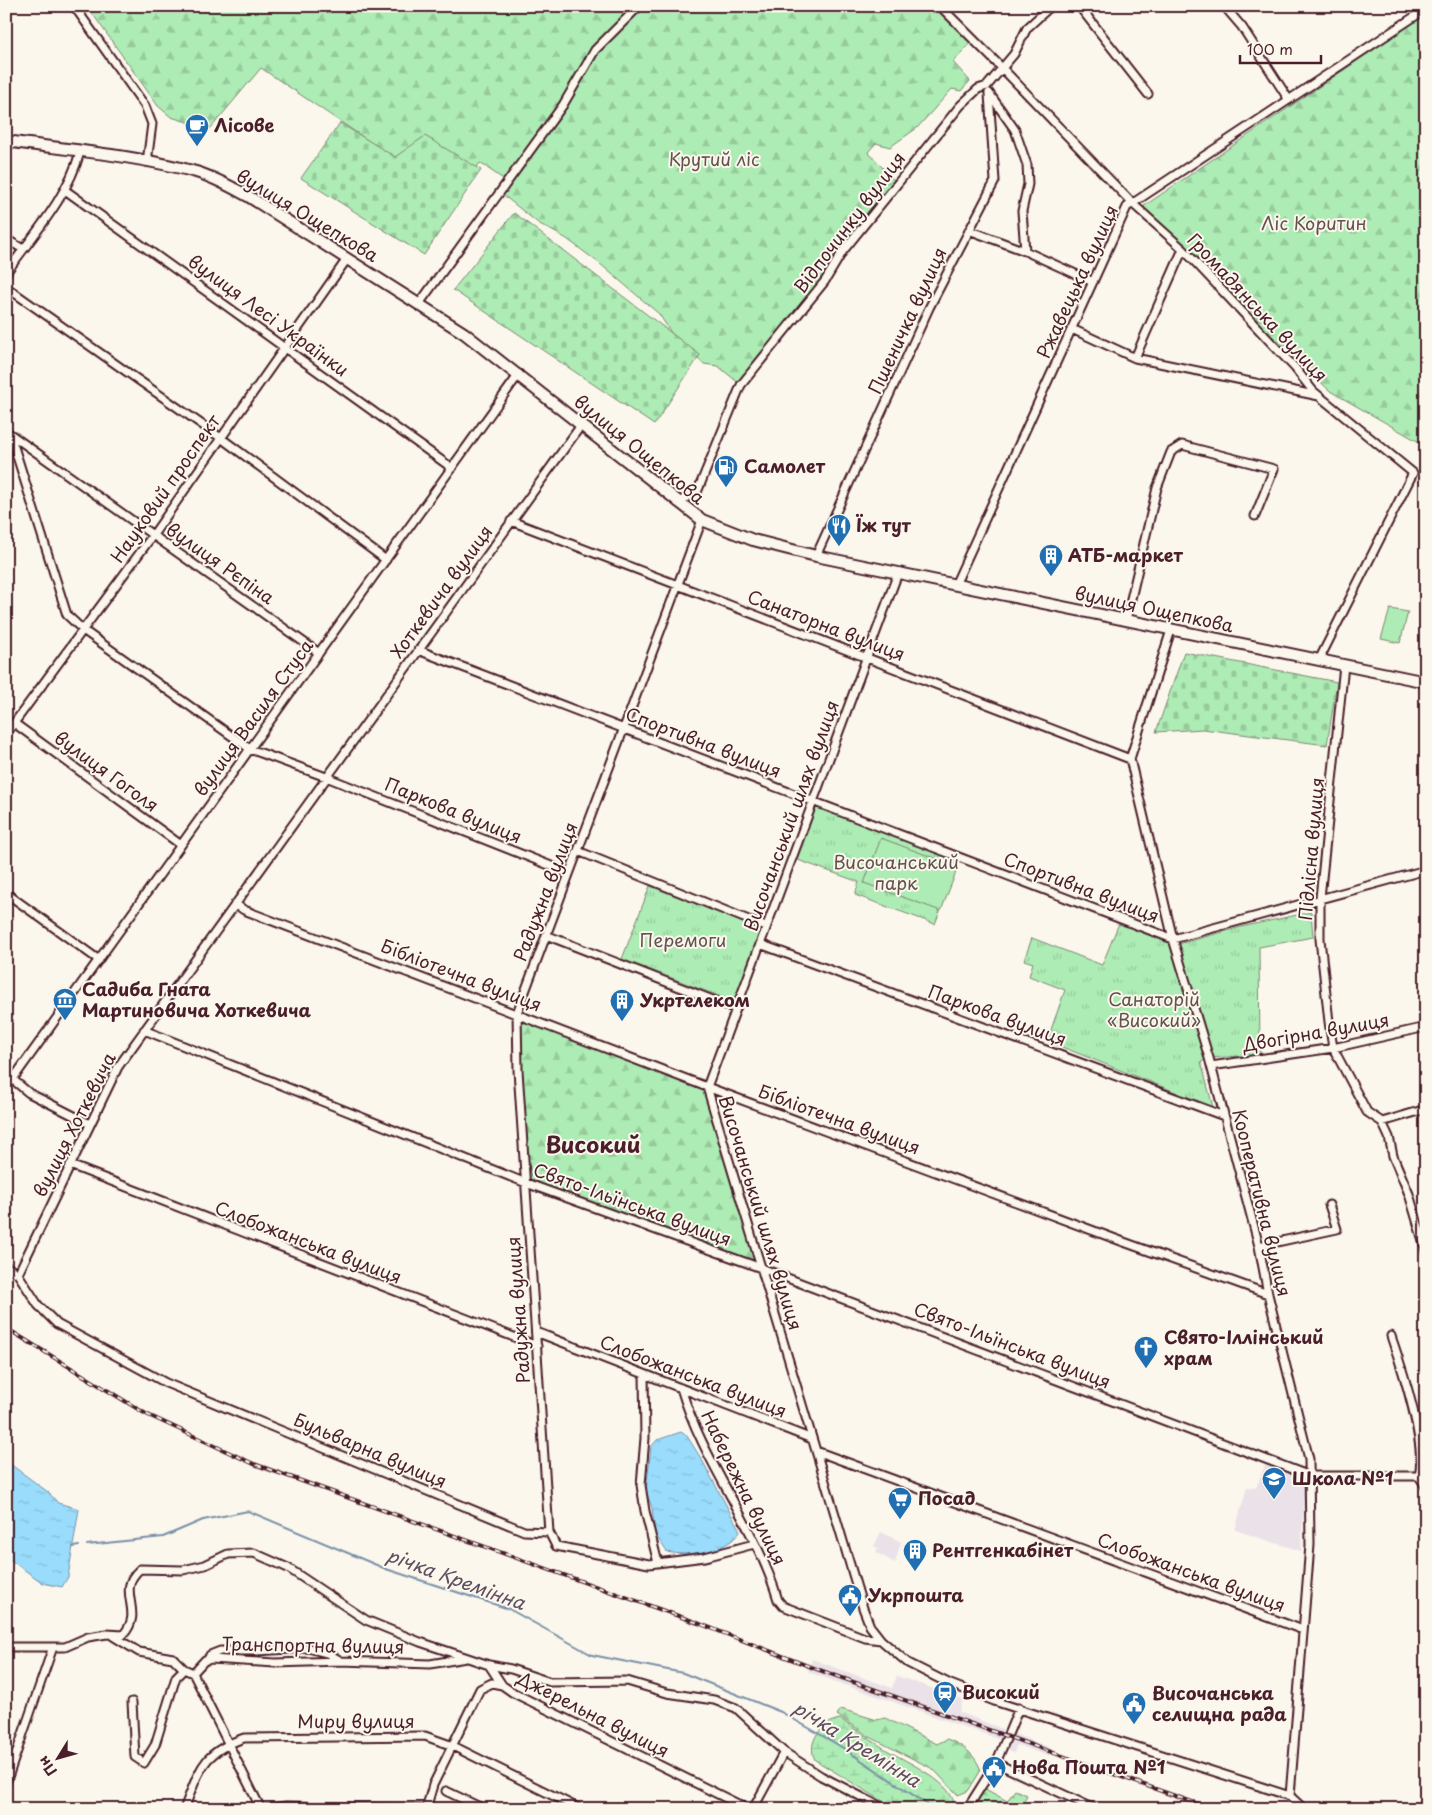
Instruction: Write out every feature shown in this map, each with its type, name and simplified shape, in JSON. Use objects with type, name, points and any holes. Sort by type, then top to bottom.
[{"type":"highway","name":"вулиця Ощепкова","points":[[6,141],[147,162],[195,172],[248,196],[464,333],[519,374],[678,503],[702,520],[753,540],[816,556],[1426,682]]},
{"type":"street","points":[[74,6],[145,106],[152,124],[147,162]]},
{"type":"street","points":[[419,304],[563,104],[596,50],[639,6]]},
{"type":"street","name":"Громадянська вулиця","points":[[940,6],[1133,204],[1183,249],[1320,396],[1413,473],[1320,660]]},
{"type":"street","points":[[1025,251],[1022,211],[1028,184],[1027,165],[1014,130],[989,94],[987,86],[1014,54],[1027,28],[1051,6]]},
{"type":"street","points":[[1079,6],[1148,94]]},
{"type":"street","points":[[1224,6],[1242,27],[1289,100]]},
{"type":"street","name":"Ржавецька вулиця","points":[[955,585],[1127,207],[1151,189],[1426,9]]},
{"type":"street","name":"Відпочинку вулиця","points":[[678,503],[698,490],[741,385],[825,281],[843,252],[960,106],[978,89],[987,86]]},
{"type":"street","name":"Пшеничка вулиця","points":[[816,556],[929,308],[995,181],[989,94]]},
{"type":"street","points":[[6,272],[66,190],[75,170],[80,152]]},
{"type":"street","name":"вулиця Лесі Українки","points":[[66,190],[452,468]]},
{"type":"street","points":[[969,230],[1025,251],[1093,282]]},
{"type":"street","points":[[6,239],[23,249]]},
{"type":"street","points":[[1135,358],[1183,249]]},
{"type":"street","name":"Науковий проспект","points":[[6,734],[153,535],[347,259]]},
{"type":"street","points":[[6,287],[221,438],[386,560]]},
{"type":"street","points":[[1072,329],[1135,358],[1320,396]]},
{"type":"street","name":"вулиця Василя Стуса","points":[[13,1079],[519,374]]},
{"type":"street","name":"Хоткевича вулиця","points":[[326,777],[582,424]]},
{"type":"street","name":"вулиця Рєпіна","points":[[8,433],[319,653]]},
{"type":"street","name":"Паркова вулиця","points":[[8,433],[67,615],[83,630],[250,749],[569,873]]},
{"type":"street","points":[[1126,620],[1157,488],[1171,452],[1182,445],[1274,469],[1256,516]]},
{"type":"street","name":"Радужна вулиця","points":[[549,1532],[518,1070],[517,1013],[702,520]]},
{"type":"street","name":"Санаторна вулиця","points":[[511,521],[1130,759]]},
{"type":"street","name":"Височанський шлях вулиця","points":[[881,1640],[870,1626],[862,1608],[707,1087],[898,573]]},
{"type":"street","points":[[1130,759],[1171,630]]},
{"type":"street","name":"Спортивна вулиця","points":[[418,650],[1173,940]]},
{"type":"street","name":"Підлісна вулиця","points":[[1344,665],[1320,898],[1320,939],[1333,1048],[1367,1112],[1382,1122]]},
{"type":"street","name":"вулиця Гоголя","points":[[14,723],[181,845]]},
{"type":"street","name":"Кооперативна вулиця","points":[[1130,759],[1173,940],[1211,1066],[1258,1246],[1309,1459],[1310,1545],[1290,1796]]},
{"type":"street","name":"вулиця Хоткевича","points":[[18,1274],[118,1067],[326,777]]},
{"type":"street","points":[[578,851],[766,927]]},
{"type":"street","points":[[1173,940],[1426,870]]},
{"type":"street","points":[[6,892],[99,960]]},
{"type":"street","name":"Бібліотечна вулиця","points":[[235,904],[244,910],[707,1087],[1268,1294]]},
{"type":"street","points":[[546,935],[736,1008]]},
{"type":"street","name":"Паркова вулиця","points":[[760,944],[1224,1116]]},
{"type":"street","name":"Двогірна вулиця","points":[[1211,1066],[1333,1048],[1426,1027]]},
{"type":"street","name":"Свято-Ільїнська вулиця","points":[[144,1030],[526,1183],[761,1268],[1310,1476]]},
{"type":"street","points":[[6,1074],[29,1093],[90,1124]]},
{"type":"street","points":[[1426,1109],[1382,1122],[1393,1156],[1409,1194],[1426,1251]]},
{"type":"street","name":"Слобожанська вулиця","points":[[70,1166],[537,1346]]},
{"type":"street","points":[[1258,1246],[1337,1229],[1329,1205]]},
{"type":"street","name":"Бульварна вулиця","points":[[6,1266],[18,1274],[38,1305],[57,1324],[166,1383],[524,1531],[549,1532]]},
{"type":"street","name":"Слобожанська вулиця","points":[[536,1332],[812,1440]]},
{"type":"street","points":[[1391,1336],[1404,1374],[1421,1450],[1422,1464],[1419,1476],[1426,1487]]},
{"type":"street","points":[[644,1374],[645,1438],[641,1485],[645,1511],[658,1563]]},
{"type":"street","name":"Набережна вулиця","points":[[681,1388],[697,1432],[754,1544],[762,1556],[778,1600],[793,1612],[864,1638],[881,1640]]},
{"type":"street","name":"Слобожанська вулиця","points":[[816,1451],[1303,1630]]},
{"type":"street","points":[[1310,1476],[1419,1476]]},
{"type":"street","points":[[549,1532],[556,1546],[649,1564],[705,1557],[754,1544]]},
{"type":"street","points":[[113,1636],[123,1636],[131,1626],[129,1585],[131,1579],[140,1569],[183,1570],[205,1565],[228,1554],[254,1553],[288,1568],[366,1620],[420,1642],[489,1665],[511,1669],[550,1682],[627,1681],[667,1694],[714,1700],[736,1708],[784,1752],[822,1776],[885,1809]]},
{"type":"street","points":[[6,1647],[65,1647],[88,1637],[107,1634],[139,1652],[173,1658],[184,1669],[193,1673],[260,1809]]},
{"type":"street","points":[[881,1640],[908,1663],[948,1683],[994,1701],[1290,1796],[1304,1809]]},
{"type":"street","points":[[6,1784],[9,1768],[53,1647]]},
{"type":"street","points":[[208,1660],[210,1655],[220,1651],[308,1648],[327,1653],[341,1661]]},
{"type":"street","name":"Транспортна вулиця","points":[[193,1673],[208,1660],[275,1663],[341,1661],[430,1664],[469,1658]]},
{"type":"street","name":"Джерельна вулиця","points":[[489,1665],[502,1685],[531,1702],[748,1809]]},
{"type":"street","points":[[132,1702],[135,1756],[144,1763],[155,1746],[176,1678],[184,1669]]},
{"type":"street","points":[[266,1809],[271,1807],[424,1809],[433,1785],[483,1685],[492,1683],[502,1685]]},
{"type":"street","points":[[966,1809],[996,1763],[1019,1708]]},
{"type":"street","name":"Миру вулиця","points":[[184,1809],[203,1762],[212,1753],[244,1738],[398,1735],[425,1736],[452,1746],[580,1809]]},
{"type":"street","points":[[753,1809],[784,1752]]},
{"type":"street","points":[[996,1763],[1095,1809]]},
{"type":"street","points":[[446,1792],[484,1809]]},
{"type":"shaded area","name":"Школа №1","points":[[1265,1465],[1305,1479],[1301,1551],[1235,1530],[1247,1487],[1256,1488]]},
{"type":"shaded area","points":[[881,1532],[901,1542],[895,1563],[876,1552],[878,1548],[874,1546]]},
{"type":"shaded area","points":[[812,1659],[892,1688],[897,1676],[963,1699],[959,1712],[1051,1748],[1048,1756],[1017,1745],[1014,1753],[1004,1749],[1007,1742],[808,1672]]},
{"type":"green space","name":"Крутий ліс","points":[[87,6],[942,6],[973,40],[953,62],[970,81],[961,91],[952,89],[917,128],[890,147],[876,143],[868,152],[895,181],[828,266],[810,298],[741,385],[718,366],[704,364],[677,342],[659,314],[599,263],[567,239],[538,223],[503,195],[509,183],[480,163],[453,198],[261,68],[210,129],[171,117],[158,106]]},
{"type":"green space","name":"Ліс Коритин","points":[[1426,14],[1426,446],[1330,391],[1144,214],[1144,206]]},
{"type":"green space","points":[[340,123],[395,157],[425,136],[481,170],[424,255],[301,178]]},
{"type":"green space","points":[[514,213],[700,355],[654,425],[453,290]]},
{"type":"green space","points":[[1390,609],[1408,612],[1400,643],[1381,639]]},
{"type":"green space","points":[[1184,652],[1337,682],[1327,745],[1203,729],[1156,732]]},
{"type":"green space","name":"Височанський парк","points":[[816,805],[959,861],[935,924],[855,895],[859,882],[795,859]]},
{"type":"green space","points":[[881,838],[958,867],[941,911],[864,883]]},
{"type":"green space","name":"Перемоги","points":[[650,886],[765,930],[737,1003],[622,959]]},
{"type":"green space","name":"Санаторій «Високий»","points":[[1311,912],[1313,937],[1259,947],[1260,1055],[1209,1058],[1201,1062],[1213,1107],[1047,1041],[1065,990],[1029,976],[1033,963],[1024,960],[1032,938],[1102,965],[1119,923],[1175,945],[1241,927]]},
{"type":"green space","points":[[517,1013],[707,1087],[761,1268],[526,1183]]},
{"type":"green space","points":[[841,1709],[877,1720],[885,1718],[937,1744],[947,1739],[963,1747],[971,1754],[981,1770],[968,1791],[958,1795],[933,1769],[868,1736],[837,1715]]},
{"type":"green space","points":[[840,1719],[876,1744],[934,1778],[950,1794],[954,1803],[950,1809],[896,1809],[815,1760],[813,1746],[817,1734],[827,1724]]},
{"type":"green space","points":[[982,1787],[1007,1801],[1015,1790],[1027,1795],[1020,1809],[973,1809],[969,1804]]},
{"type":"water","points":[[681,1432],[687,1436],[702,1460],[740,1531],[735,1538],[718,1548],[686,1554],[667,1552],[655,1534],[652,1508],[646,1491],[651,1447],[657,1440]]},
{"type":"water","points":[[6,1461],[48,1492],[58,1503],[79,1509],[68,1577],[62,1587],[43,1583],[6,1557]]},
{"type":"waterway","name":"річка Кремінна","points":[[87,1545],[163,1537],[203,1520],[248,1511],[386,1569],[509,1609],[592,1655],[683,1673],[781,1712],[840,1746],[934,1809]]},
{"type":"waterway","name":"річка Кремінна","points":[[73,1547],[79,1546]]},
{"type":"railway","points":[[6,1328],[146,1414],[254,1464],[698,1623],[811,1667],[1212,1809]]},
{"type":"place","name":"Лісове","points":[[197,147]]},
{"type":"place","name":"Самолет","points":[[726,488]]},
{"type":"place","name":"Їж тут","points":[[839,547]]},
{"type":"place","name":"АТБ-маркет","points":[[1051,577]]},
{"type":"place","name":"Садиба Гната Мартиновича Хоткевича","points":[[65,1021]]},
{"type":"place","name":"Укртелеком","points":[[622,1022]]},
{"type":"place","name":"Свято-Іллінський храм","points":[[1146,1369]]},
{"type":"place","name":"Школа №1","points":[[1274,1500]]},
{"type":"place","name":"Посад","points":[[900,1520]]},
{"type":"place","name":"Рентгенкабінет","points":[[915,1572]]},
{"type":"place","name":"Укрпошта","points":[[850,1617]]},
{"type":"place","name":"Високий","points":[[945,1714]]},
{"type":"place","name":"Височанська селищна рада","points":[[1134,1725]]},
{"type":"place","name":"Нова Пошта №1","points":[[994,1789]]},
{"type":"district","name":"Високий","points":[[593,1145]]}]
